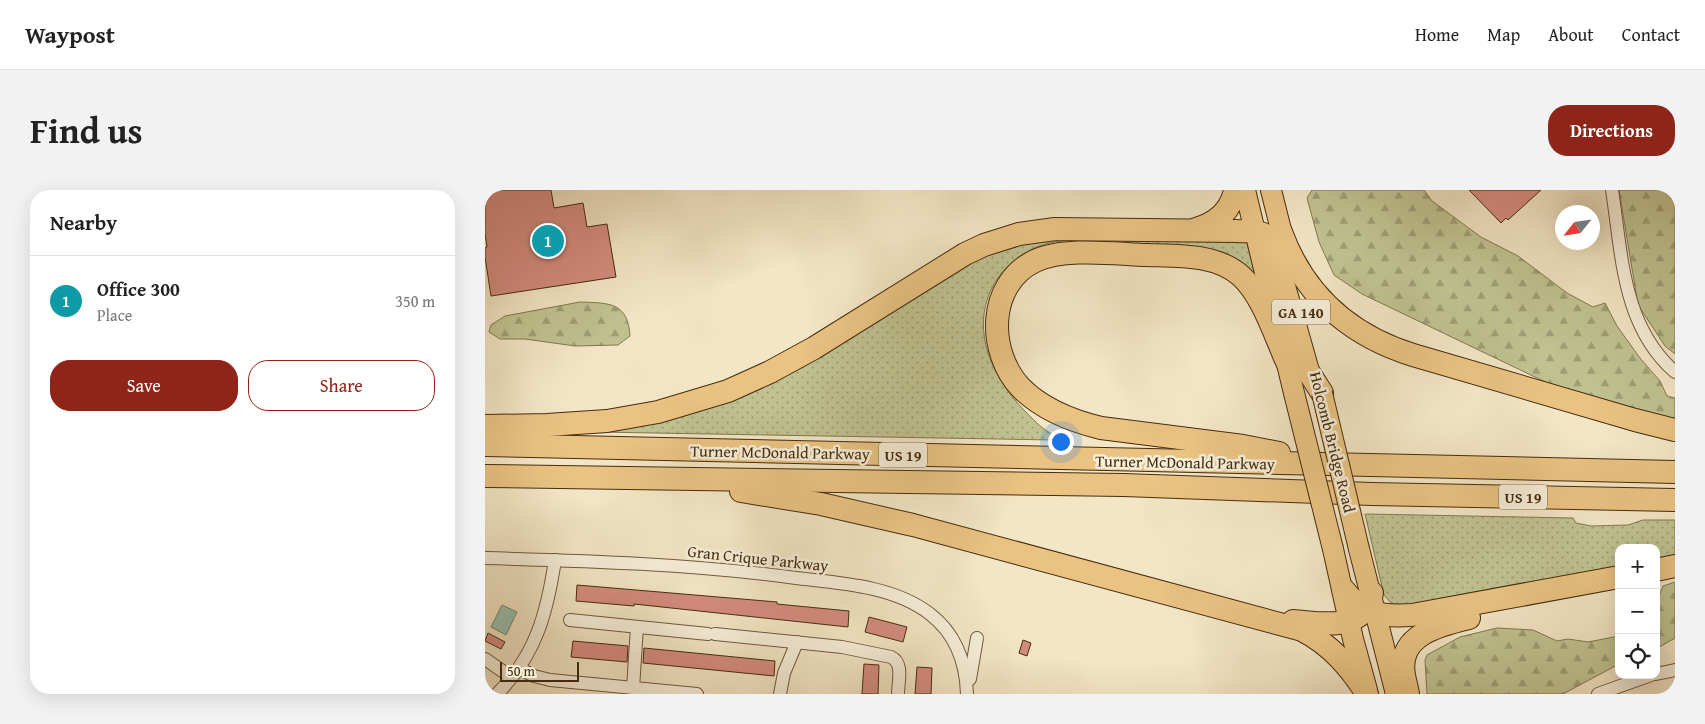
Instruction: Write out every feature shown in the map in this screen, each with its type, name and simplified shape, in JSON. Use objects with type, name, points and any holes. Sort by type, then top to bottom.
[{"type":"highway","points":[[1185,231],[1202,228],[1216,221],[1229,206],[1235,190]]},
{"type":"highway","points":[[485,426],[557,425],[607,421],[666,410],[728,391],[807,353],[965,254],[983,245],[1019,234],[1055,228],[1255,232],[1264,234],[1271,241],[1307,371],[1322,393]]},
{"type":"highway","points":[[1281,232],[1300,271],[1319,297],[1347,323],[1379,342],[1413,355],[1675,430]]},
{"type":"highway","points":[[1287,362],[1259,300],[1247,283],[1227,266],[1203,259],[1102,254],[1049,256],[1034,262],[1016,274],[1003,294],[998,310],[999,344],[1011,375],[1028,394],[1061,415],[1101,428],[1243,446],[1321,465]]},
{"type":"highway","name":"Turner McDonald Parkway","points":[[485,445],[1675,472]]},
{"type":"highway","name":"Turner McDonald Parkway","points":[[485,476],[1124,485],[1372,494],[1675,500]]},
{"type":"highway","points":[[671,479],[851,510],[1302,630],[1316,637],[1340,658],[1368,694]]},
{"type":"highway","points":[[1343,589],[1356,603],[1366,609],[1390,616],[1412,615],[1615,579]]},
{"type":"highway","points":[[1409,694],[1403,674],[1406,656],[1413,642],[1428,630],[1615,579]]},
{"type":"highway","points":[[1265,619],[1331,624],[1366,609]]},
{"type":"main road","name":"Holcomb Bridge Road","points":[[1245,190],[1343,589]]},
{"type":"main road","name":"Holcomb Bridge Road","points":[[1271,190],[1359,548],[1366,609],[1368,694]]},
{"type":"main road","name":"Holcomb Bridge Road","points":[[1366,609],[1395,694]]},
{"type":"street","points":[[1612,190],[1627,290],[1633,309],[1649,343],[1675,372]]},
{"type":"street","name":"Gran Crique Parkway","points":[[485,558],[638,562],[748,571],[848,585],[892,596],[923,610],[936,619],[947,631],[956,644],[963,660],[968,694]]},
{"type":"street","points":[[497,694],[515,672],[533,644],[545,616],[555,560]]},
{"type":"street","points":[[570,620],[849,648],[893,658],[899,664],[898,694]]},
{"type":"street","points":[[633,688],[637,627]]},
{"type":"street","points":[[968,694],[977,638]]},
{"type":"street","points":[[780,694],[789,659],[797,642]]},
{"type":"street","points":[[485,659],[515,672],[550,680],[697,694]]},
{"type":"street","points":[[1660,673],[1675,670]]},
{"type":"street","points":[[1598,694],[1640,679]]},
{"type":"green space","points":[[1312,190],[1424,190],[1432,201],[1481,237],[1518,256],[1567,293],[1593,307],[1605,303],[1617,326],[1640,358],[1660,381],[1667,396],[1675,398],[1675,422],[1562,390],[1362,294],[1334,275],[1319,242],[1307,198]]},
{"type":"green space","points":[[1619,190],[1675,190],[1675,354],[1665,346],[1638,305]]},
{"type":"green space","points":[[1027,237],[1246,240],[1255,272],[1251,273],[1138,245],[1079,241],[1061,241],[1043,245],[1016,259],[1000,275],[990,292],[983,327],[986,345],[991,362],[1010,394],[1037,423],[1054,435],[1054,440],[596,432],[691,407],[976,253]]},
{"type":"green space","points":[[580,302],[608,304],[621,311],[625,316],[630,336],[618,345],[575,346],[525,339],[500,339],[489,332],[491,325],[505,316]]},
{"type":"green space","points":[[1365,514],[1573,518],[1576,523],[1591,526],[1628,525],[1643,520],[1675,520],[1675,556],[1660,559],[1660,544],[1615,544],[1615,568],[1400,607],[1390,602],[1384,595]]},
{"type":"green space","points":[[1675,582],[1675,638],[1660,647],[1660,594],[1663,586]]},
{"type":"green space","points":[[1497,628],[1533,630],[1557,641],[1568,639],[1588,642],[1615,636],[1615,666],[1563,694],[1427,694],[1425,660],[1427,655],[1460,637]]},
{"type":"shaded area","points":[[502,605],[517,612],[506,635],[491,627]]},
{"type":"building","points":[[485,190],[551,190],[554,208],[583,203],[587,227],[607,224],[616,277],[491,296],[485,257],[485,248],[487,247],[485,234]]},
{"type":"building","points":[[1469,190],[1541,190],[1508,220],[1506,218],[1501,223]]},
{"type":"building","points":[[577,585],[777,602],[777,604],[849,611],[848,627],[634,604],[634,606],[576,601]]},
{"type":"building","points":[[869,617],[907,627],[903,642],[865,632]]},
{"type":"building","points":[[488,633],[505,642],[501,649],[485,641]]},
{"type":"building","points":[[1023,640],[1031,643],[1027,656],[1019,653]]},
{"type":"building","points":[[573,641],[628,646],[627,662],[571,657]]},
{"type":"building","points":[[644,648],[775,661],[774,676],[643,663]]},
{"type":"building","points":[[864,664],[879,665],[878,694],[862,694]]},
{"type":"building","points":[[917,667],[932,668],[931,694],[915,694]]},
{"type":"place","name":"Office 300","points":[[548,241]]}]
